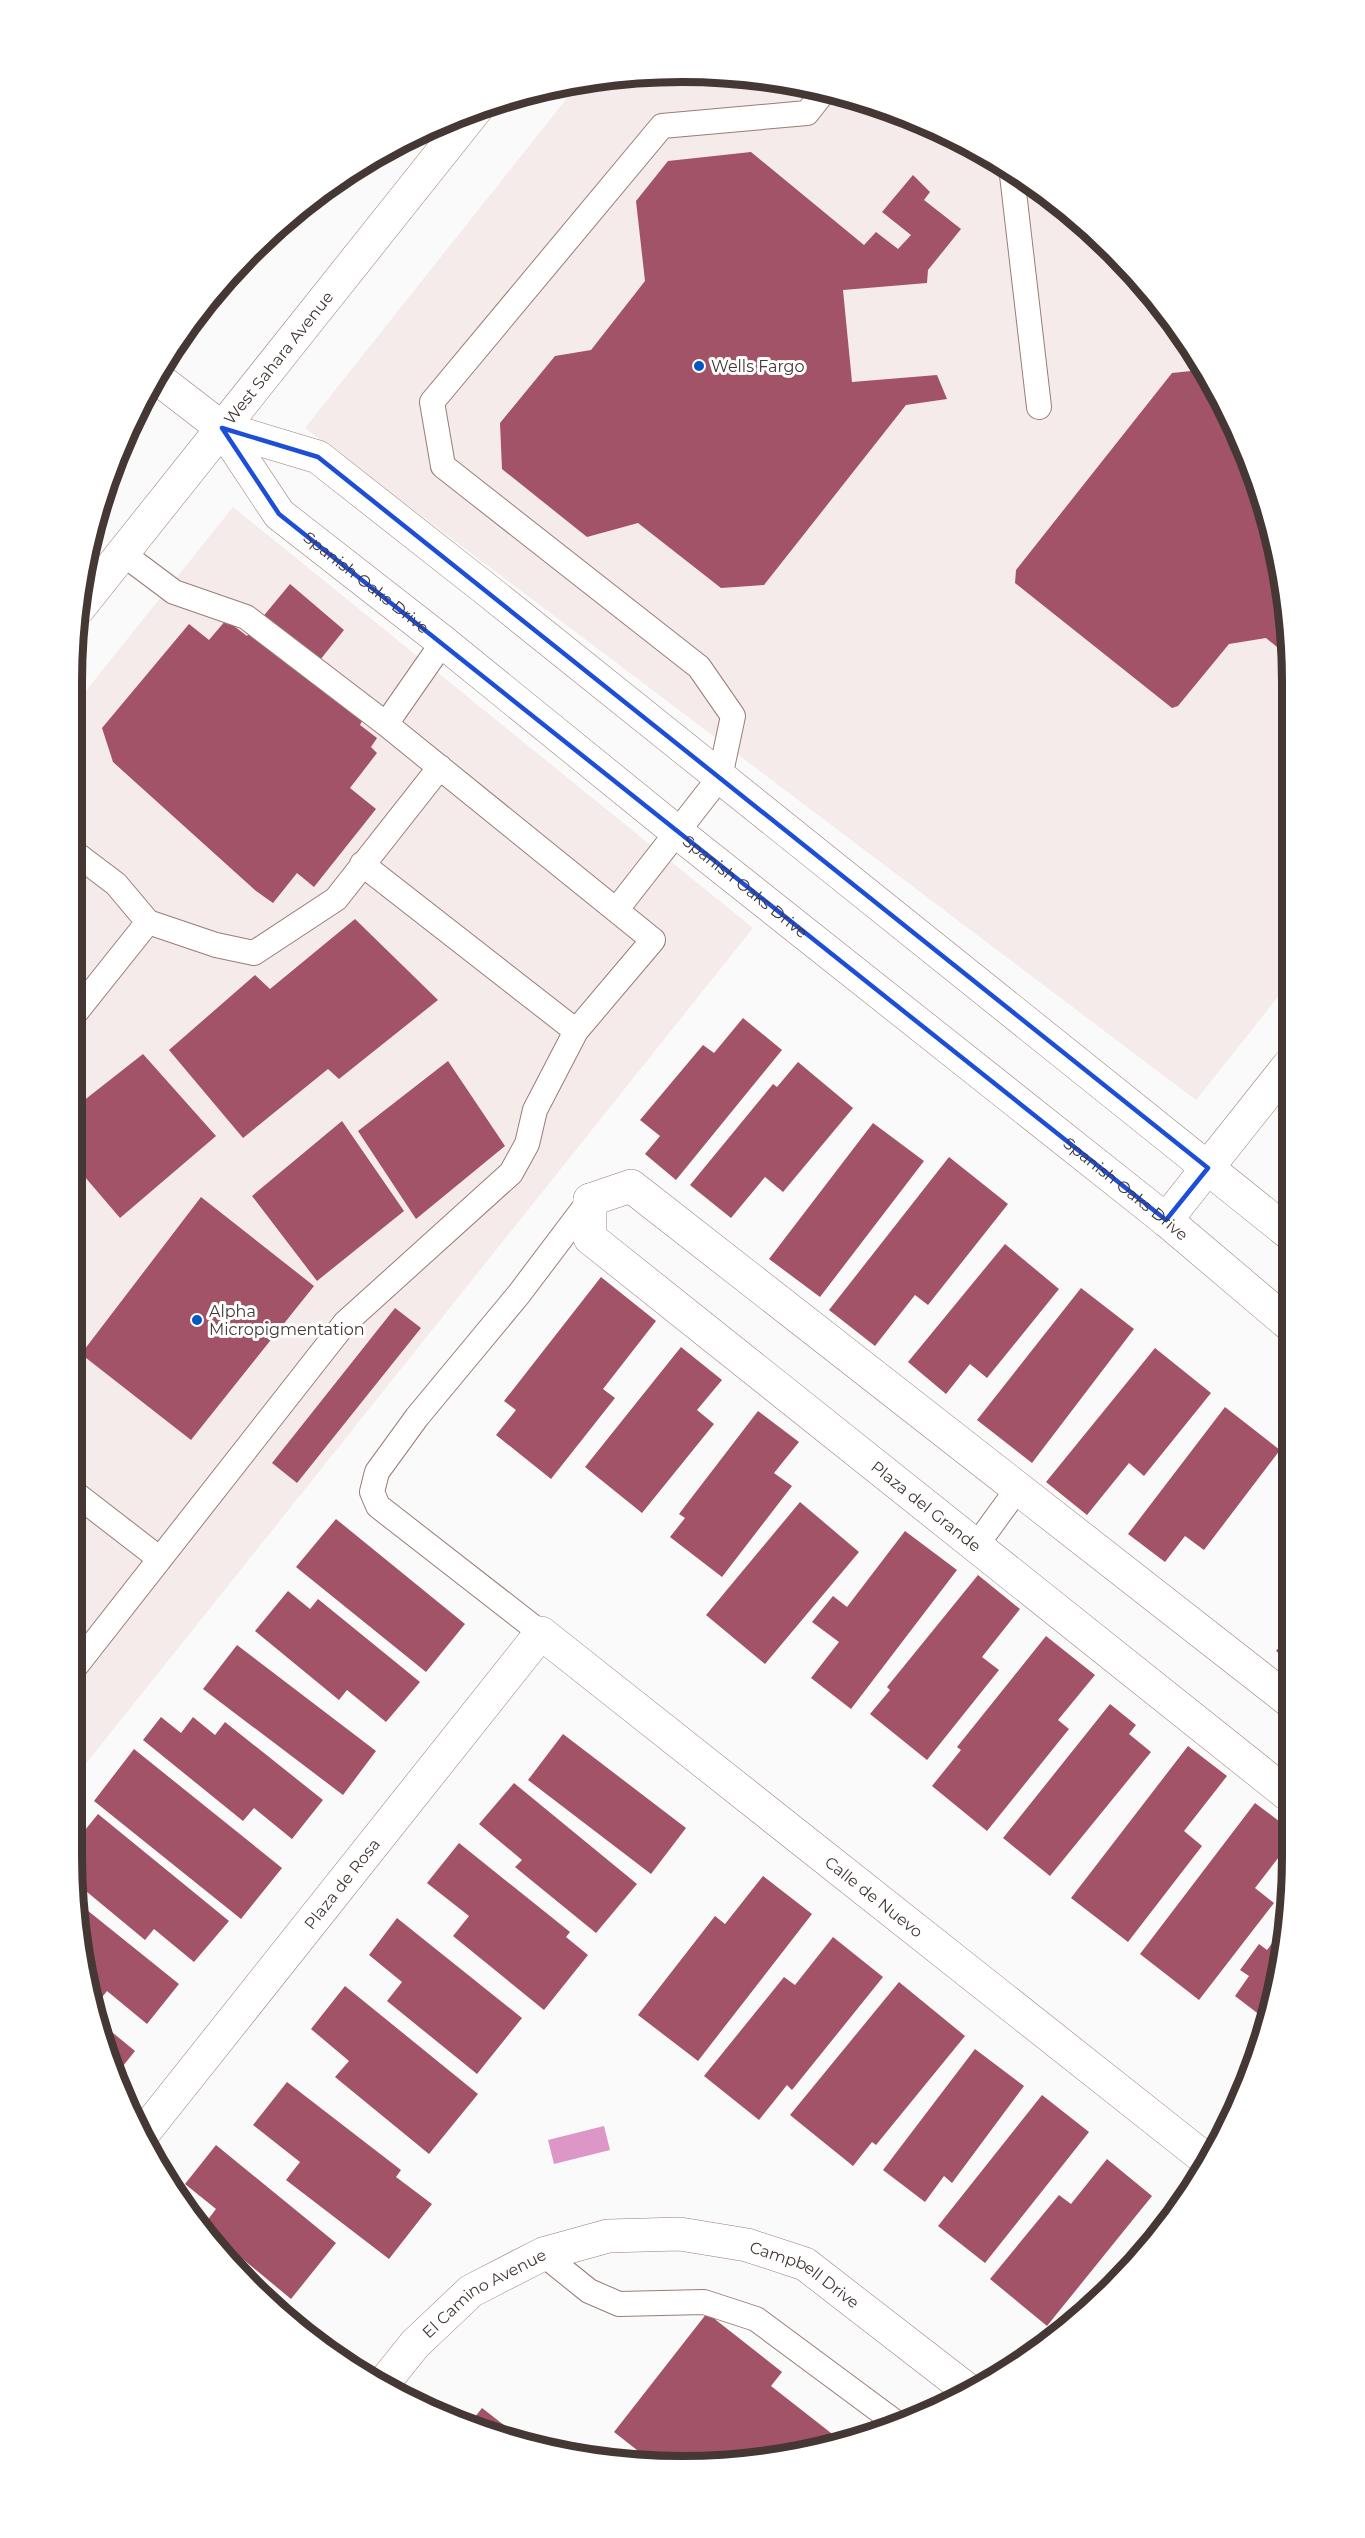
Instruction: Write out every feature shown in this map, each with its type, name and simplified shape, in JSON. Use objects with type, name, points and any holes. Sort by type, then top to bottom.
[{"type":"street","name":"West Sahara Avenue","points":[[89,595],[465,124]]},
{"type":"street","name":"Spanish Oaks Drive","points":[[163,382],[222,428],[279,514],[443,642],[677,832],[1166,1220],[1282,1318]]},
{"type":"street","name":"Spanish Oaks Drive","points":[[222,428],[318,457],[1282,1227]]},
{"type":"street","points":[[1166,1220],[1282,1074]]},
{"type":"street","points":[[582,1194],[631,1186],[1282,1695]]},
{"type":"street","name":"Plaza del Grande","points":[[582,1194],[590,1238],[1282,1790]]},
{"type":"street","name":"Plaza de Rosa","points":[[148,2128],[541,1633]]},
{"type":"street","name":"Calle de Nuevo","points":[[541,1633],[1202,2156]]},
{"type":"street","name":"Campbell Drive","points":[[608,2236],[680,2234],[747,2245],[805,2264],[962,2386]]},
{"type":"street","name":"El Camino Avenue","points":[[388,2378],[415,2344],[471,2291],[543,2254],[608,2236]]},
{"type":"lane","points":[[617,909],[720,777],[733,716],[699,667],[443,465],[432,402],[662,126],[807,113],[818,98]]},
{"type":"lane","points":[[1013,182],[1040,407]]},
{"type":"lane","points":[[82,1658],[345,1323],[511,1173],[527,1144],[535,1110],[576,1031],[653,940],[386,724],[246,617],[174,592],[122,553]]},
{"type":"lane","points":[[386,724],[443,642]]},
{"type":"lane","points":[[82,858],[116,884],[148,922],[216,945],[254,953],[336,899],[440,767]]},
{"type":"lane","points":[[362,864],[576,1031]]},
{"type":"lane","points":[[82,1005],[148,922]]},
{"type":"lane","points":[[541,1633],[378,1506],[372,1492],[377,1472],[417,1417],[519,1294],[582,1194]]},
{"type":"lane","points":[[976,1546],[1018,1488]]},
{"type":"lane","points":[[82,1499],[160,1559]]},
{"type":"lane","points":[[543,2254],[589,2291],[619,2304],[704,2302],[756,2319],[891,2418]]},
{"type":"highlighted area","points":[[222,428],[318,457],[1208,1168],[1166,1220],[279,514]]},
{"type":"shaded area","points":[[682,82],[722,84],[800,94],[875,114],[912,128],[982,163],[1048,206],[1078,231],[1107,258],[1159,317],[1181,349],[1221,417],[1251,490],[1271,565],[1281,643],[1282,992],[1196,1100],[305,428],[571,93],[643,84]]},
{"type":"shaded area","points":[[233,507],[753,928],[82,1768],[82,696]]},
{"type":"shaded area","points":[[604,2126],[610,2150],[554,2164],[548,2140]]},
{"type":"building","name":"Wells Fargo","points":[[751,152],[864,245],[876,232],[898,249],[911,235],[882,212],[913,175],[930,192],[924,200],[961,229],[928,270],[927,283],[843,290],[852,382],[937,375],[947,399],[906,405],[764,585],[721,588],[638,523],[587,537],[502,469],[500,423],[555,356],[591,350],[645,281],[636,201],[668,161]]},
{"type":"building","points":[[1194,371],[1221,417],[1237,453],[1251,490],[1271,565],[1281,650],[1266,638],[1229,644],[1178,706],[1172,708],[1015,583],[1016,570],[1172,373]]},
{"type":"building","points":[[290,584],[344,630],[308,675],[363,719],[360,725],[377,738],[371,747],[377,753],[350,788],[376,809],[314,887],[297,873],[273,903],[256,891],[113,762],[102,728],[189,624],[209,640],[226,620],[247,636]]},
{"type":"building","points":[[355,919],[438,1000],[339,1079],[328,1069],[243,1138],[169,1050],[255,975],[270,989]]},
{"type":"building","points":[[743,1018],[782,1050],[676,1180],[645,1154],[660,1136],[640,1120],[703,1045],[714,1053]]},
{"type":"building","points":[[143,1054],[216,1136],[120,1218],[82,1174],[82,1102]]},
{"type":"building","points":[[448,1061],[505,1146],[416,1219],[358,1131]]},
{"type":"building","points":[[798,1062],[853,1108],[783,1192],[765,1177],[731,1218],[690,1185],[773,1084],[777,1087]]},
{"type":"building","points":[[342,1121],[404,1211],[317,1281],[252,1196]]},
{"type":"building","points":[[873,1123],[924,1161],[820,1297],[769,1259]]},
{"type":"building","points":[[949,1157],[1008,1204],[928,1305],[915,1295],[875,1346],[829,1310]]},
{"type":"building","name":"Alpha Micropigmentation","points":[[201,1197],[314,1286],[191,1440],[82,1353]]},
{"type":"building","points":[[1005,1244],[1059,1289],[987,1378],[970,1364],[946,1394],[908,1362]]},
{"type":"building","points":[[601,1277],[656,1321],[603,1389],[615,1398],[551,1479],[496,1435],[516,1410],[504,1401]]},
{"type":"building","points":[[1081,1288],[1134,1329],[1032,1463],[977,1420]]},
{"type":"building","points":[[395,1308],[421,1328],[297,1483],[272,1463]]},
{"type":"building","points":[[681,1347],[722,1380],[697,1410],[714,1424],[642,1513],[585,1467]]},
{"type":"building","points":[[1155,1348],[1211,1393],[1144,1476],[1129,1463],[1087,1515],[1046,1482]]},
{"type":"building","points":[[1225,1407],[1280,1450],[1204,1550],[1185,1536],[1165,1562],[1128,1534]]},
{"type":"building","points":[[758,1411],[799,1442],[774,1473],[792,1486],[722,1577],[670,1537],[685,1518],[679,1514]]},
{"type":"building","points":[[800,1502],[859,1552],[765,1664],[706,1615]]},
{"type":"building","points":[[336,1519],[465,1624],[426,1672],[296,1567]]},
{"type":"building","points":[[905,1531],[957,1570],[851,1709],[811,1678],[839,1642],[812,1622],[833,1596],[847,1607]]},
{"type":"building","points":[[978,1575],[1020,1609],[982,1657],[999,1670],[927,1760],[870,1714],[890,1690],[887,1687]]},
{"type":"building","points":[[288,1591],[310,1609],[318,1599],[420,1682],[386,1722],[347,1690],[339,1700],[255,1631]]},
{"type":"building","points":[[1046,1636],[1095,1675],[1058,1720],[1069,1729],[987,1831],[932,1786],[961,1750],[957,1747]]},
{"type":"building","points":[[1282,1644],[1282,1655],[1276,1651]]},
{"type":"building","points":[[237,1645],[376,1751],[343,1795],[203,1689]]},
{"type":"building","points":[[1110,1704],[1136,1725],[1129,1734],[1151,1752],[1050,1876],[1003,1838]]},
{"type":"building","points":[[161,1717],[181,1733],[193,1717],[215,1735],[225,1722],[323,1800],[292,1839],[254,1808],[243,1821],[143,1740]]},
{"type":"building","points":[[563,1734],[686,1828],[651,1874],[528,1780]]},
{"type":"building","points":[[1188,1746],[1227,1776],[1184,1831],[1202,1846],[1128,1942],[1071,1898]]},
{"type":"building","points":[[134,1749],[282,1868],[241,1919],[94,1801]]},
{"type":"building","points":[[514,1783],[637,1884],[596,1933],[515,1867],[522,1860],[479,1824]]},
{"type":"building","points":[[1255,1803],[1282,1823],[1282,1853],[1255,1888],[1274,1903],[1199,2000],[1140,1954]]},
{"type":"building","points":[[98,1814],[229,1921],[194,1962],[154,1929],[145,1940],[84,1889],[82,1834]]},
{"type":"building","points":[[459,1843],[570,1932],[566,1937],[588,1955],[544,2010],[453,1936],[469,1916],[427,1883]]},
{"type":"building","points":[[763,1876],[812,1914],[698,2061],[638,2015],[715,1916],[725,1924]]},
{"type":"building","points":[[85,1909],[179,1984],[147,2024],[107,1991],[100,1999],[94,1973]]},
{"type":"building","points":[[397,1918],[522,2018],[477,2074],[387,2001],[402,1982],[369,1955]]},
{"type":"building","points":[[833,1937],[883,1977],[792,2090],[787,2085],[759,2120],[704,2076],[784,1977],[795,1985]]},
{"type":"building","points":[[1277,1937],[1261,2016],[1235,1996],[1249,1976],[1240,1970],[1259,1944],[1267,1950]]},
{"type":"building","points":[[899,1982],[965,2036],[876,2145],[872,2142],[853,2166],[790,2115]]},
{"type":"building","points":[[345,1986],[478,2094],[429,2154],[335,2077],[349,2061],[311,2029]]},
{"type":"building","points":[[108,2029],[135,2051],[122,2068]]},
{"type":"building","points":[[975,2049],[1024,2086],[952,2183],[944,2176],[925,2202],[883,2170]]},
{"type":"building","points":[[287,2082],[401,2170],[396,2177],[432,2204],[389,2259],[286,2180],[300,2162],[253,2125]]},
{"type":"building","points":[[1042,2095],[1089,2132],[985,2263],[938,2226]]},
{"type":"building","points":[[216,2145],[336,2243],[291,2299],[226,2245],[206,2222],[216,2209],[185,2184]]},
{"type":"building","points":[[1107,2159],[1152,2196],[1047,2326],[990,2279],[1059,2195],[1071,2204]]},
{"type":"building","points":[[707,2313],[782,2372],[771,2386],[835,2436],[761,2450],[682,2456],[642,2454],[614,2432]]},
{"type":"building","points":[[482,2408],[510,2430],[490,2424],[474,2418]]},
{"type":"place","name":"Wells Fargo","points":[[699,366]]},
{"type":"place","name":"Alpha Micropigmentation","points":[[197,1320]]}]
